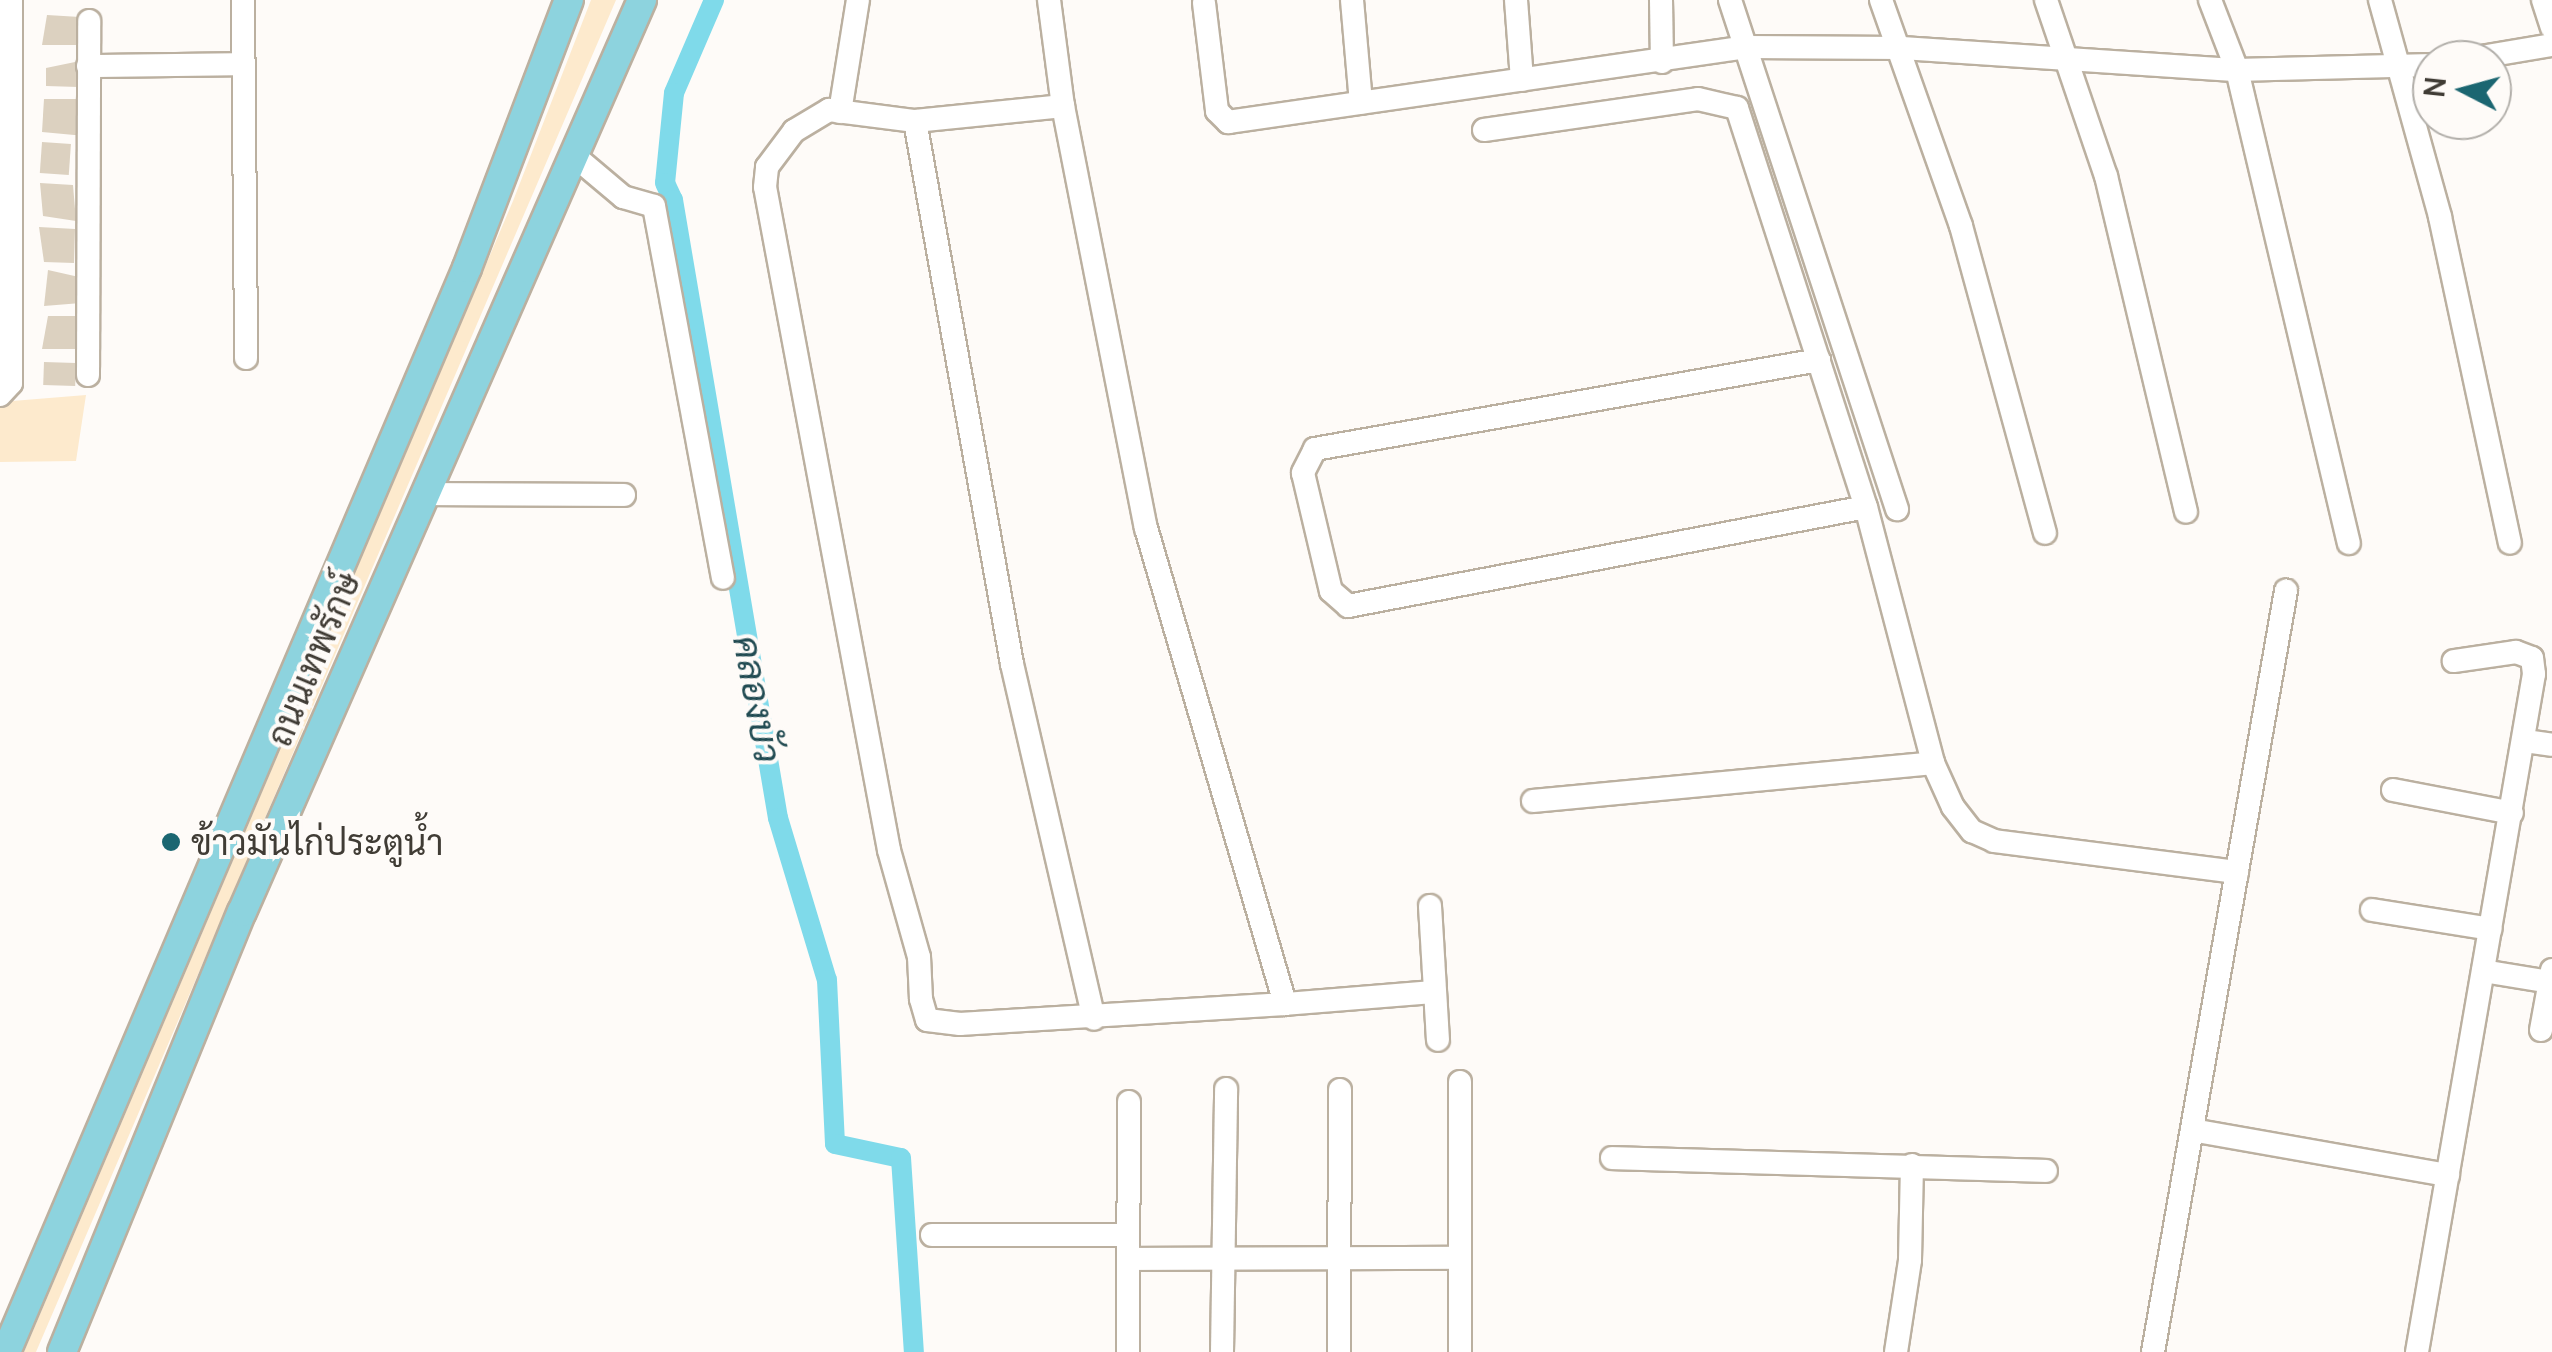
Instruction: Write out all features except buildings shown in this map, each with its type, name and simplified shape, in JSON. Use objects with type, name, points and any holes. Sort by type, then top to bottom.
[{"type":"main road","name":"ถนนเทพรักษ์","points":[[7,1341],[467,268],[569,0]]},
{"type":"main road","name":"ถนนเทพรักษ์","points":[[62,1352],[424,494],[642,0]]},
{"type":"street","points":[[0,395],[11,383],[10,0]]},
{"type":"street","points":[[243,0],[246,358]]},
{"type":"street","points":[[840,112],[858,0]]},
{"type":"street","points":[[1049,0],[1063,106],[1146,528],[1285,1004]]},
{"type":"street","points":[[1352,0],[1361,103]]},
{"type":"street","points":[[1516,0],[1522,80]]},
{"type":"street","points":[[1661,0],[1662,62]]},
{"type":"street","points":[[1730,0],[1897,508]]},
{"type":"street","points":[[1881,0],[1902,48],[1972,264],[2045,533]]},
{"type":"street","points":[[2046,0],[2071,59],[2138,298],[2186,512]]},
{"type":"street","points":[[2210,0],[2236,70],[2349,543]]},
{"type":"street","points":[[2380,0],[2402,70],[2467,330],[2510,543]]},
{"type":"street","points":[[2543,0],[2552,28]]},
{"type":"street","points":[[1204,2],[1221,118],[1361,103],[1747,47],[1902,48],[2236,70],[2412,68]]},
{"type":"street","points":[[88,376],[89,21]]},
{"type":"street","points":[[2512,52],[2552,45]]},
{"type":"street","points":[[88,66],[243,64]]},
{"type":"street","points":[[1484,130],[1698,99],[1729,101],[1755,153],[1866,508],[1933,762],[1952,807],[1972,831],[1994,841],[2237,872]]},
{"type":"street","points":[[1063,106],[916,122],[830,110],[794,131],[767,167],[765,188],[927,1020],[1094,1019],[1435,992]]},
{"type":"street","points":[[916,122],[1012,664],[1094,1019]]},
{"type":"street","points":[[572,154],[623,197],[654,206],[723,578]]},
{"type":"street","points":[[1818,360],[1315,449],[1303,473],[1331,591],[1348,606],[1866,508]]},
{"type":"street","points":[[424,494],[624,495]]},
{"type":"street","points":[[2154,1352],[2286,591]]},
{"type":"street","points":[[2417,1352],[2525,741],[2532,658],[2516,652],[2454,661]]},
{"type":"street","points":[[2525,741],[2552,745]]},
{"type":"street","points":[[1533,802],[1933,762]]},
{"type":"street","points":[[2393,790],[2512,813]]},
{"type":"street","points":[[1430,906],[1438,1040]]},
{"type":"street","points":[[2372,910],[2490,929]]},
{"type":"street","points":[[2483,970],[2551,976],[2541,1030]]},
{"type":"street","points":[[1460,1082],[1460,1352]]},
{"type":"street","points":[[1222,1352],[1226,1089]]},
{"type":"street","points":[[1339,1352],[1340,1090]]},
{"type":"street","points":[[1128,1352],[1129,1102]]},
{"type":"street","points":[[2192,1130],[2448,1175]]},
{"type":"street","points":[[1612,1158],[2046,1171]]},
{"type":"street","points":[[1896,1352],[1910,1260],[1912,1165]]},
{"type":"street","points":[[932,1235],[1128,1235]]},
{"type":"street","points":[[1128,1259],[1459,1258]]},
{"type":"shaded area","points":[[591,0],[616,0],[36,1352],[24,1352],[513,201]]},
{"type":"shaded area","points":[[86,395],[76,461],[0,462],[0,402]]},
{"type":"waterway","name":"คลองบัว","points":[[714,0],[674,93],[665,183],[673,200],[778,818],[827,980],[835,1144],[901,1158],[914,1352]]},
{"type":"place","name":"ข้าวมันไก่ประตูน้ำ","points":[[171,842]]}]
